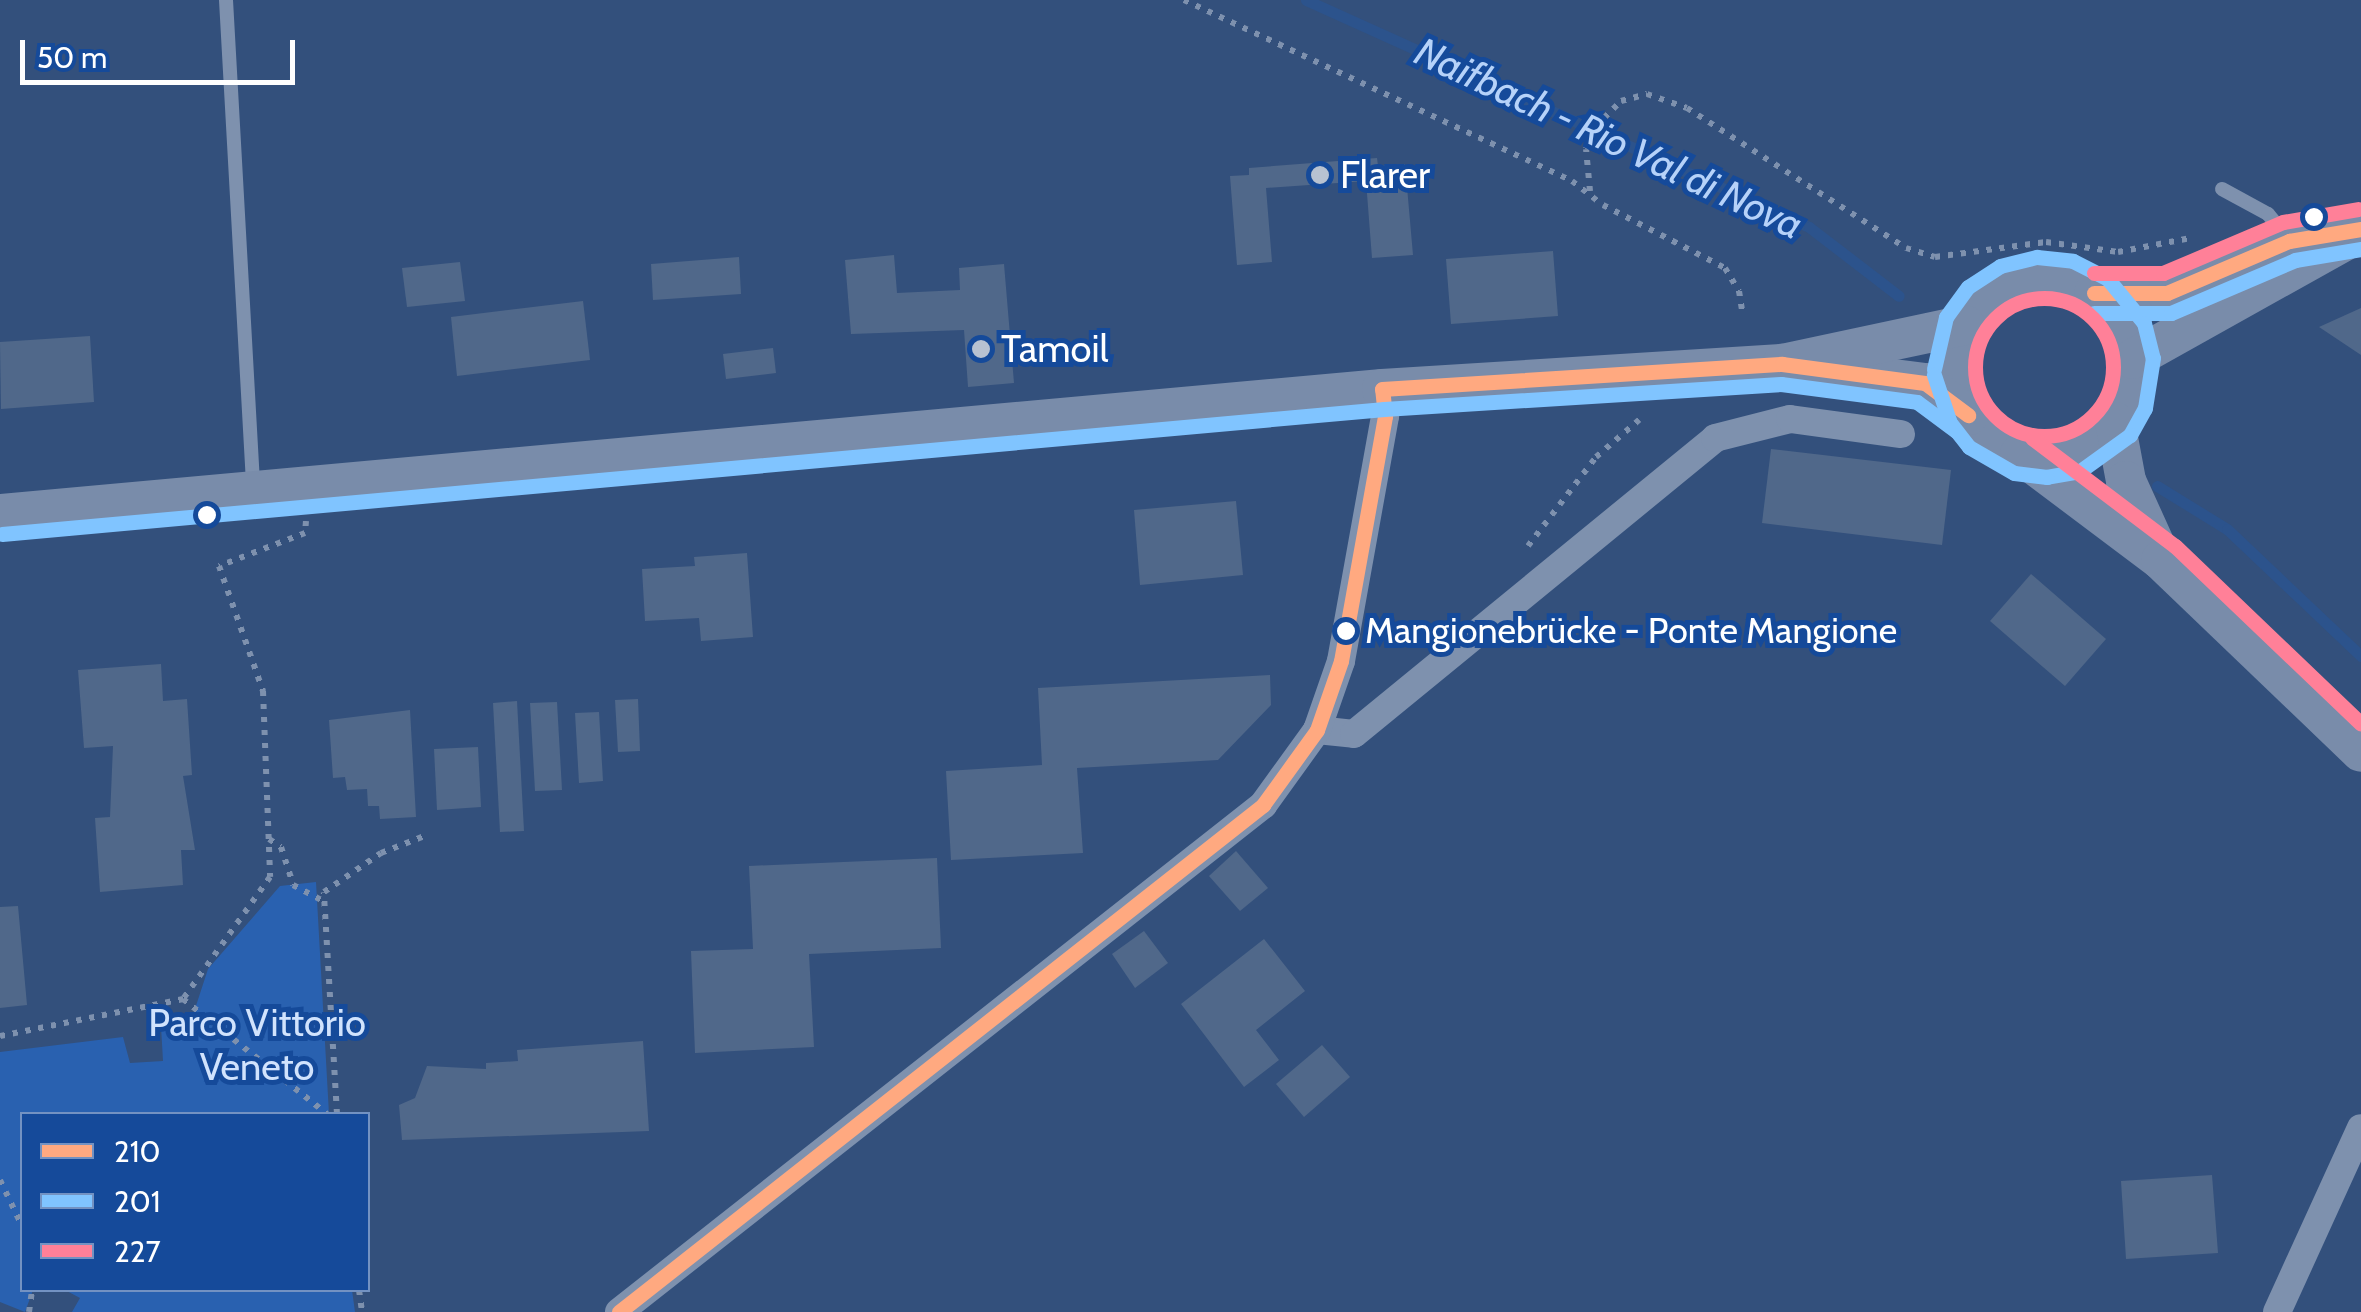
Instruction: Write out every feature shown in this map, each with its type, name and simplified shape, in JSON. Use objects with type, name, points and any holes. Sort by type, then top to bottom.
[{"type":"main road","points":[[1968,416],[1954,371],[1965,325],[1982,302],[2008,284],[2067,280],[2094,292],[2168,292],[2289,241],[2361,230]]},
{"type":"main road","points":[[2134,358],[2361,230]]},
{"type":"main road","points":[[2020,454],[2072,452],[2115,422],[2126,403],[2134,358],[2127,333],[2094,292]]},
{"type":"main road","points":[[0,514],[1382,389],[1782,364],[1965,325]]},
{"type":"main road","points":[[1782,364],[1926,382],[1982,432],[2020,454],[2161,560],[2361,752]]},
{"type":"main road","points":[[2115,422],[2126,480],[2161,560]]},
{"type":"street","points":[[619,1312],[1263,805],[1317,730],[1341,661],[1386,416],[1382,389]]},
{"type":"street","points":[[1317,730],[1354,734],[1716,438],[1790,419],[1900,434]]},
{"type":"street","points":[[2277,1312],[2361,1128]]},
{"type":"lane","points":[[226,0],[253,490]]},
{"type":"lane","points":[[2222,189],[2268,214],[2289,241]]},
{"type":"path","points":[[1184,0],[1590,192],[1602,205],[1725,268],[1739,291],[1743,316]]},
{"type":"path","points":[[1590,192],[1585,165],[1595,127],[1621,101],[1646,94],[1676,102],[1906,248],[1935,258],[2046,242],[2118,252],[2199,235]]},
{"type":"path","points":[[1515,564],[1596,457],[1639,420]]},
{"type":"path","points":[[0,1036],[182,999],[270,877],[263,691],[219,566],[306,533],[310,486]]},
{"type":"path","points":[[336,1112],[324,892],[381,853],[427,836]]},
{"type":"path","points":[[269,839],[281,847],[292,885],[325,902]]},
{"type":"path","points":[[182,999],[325,1112]]},
{"type":"path","points":[[0,1180],[20,1222]]},
{"type":"green space","name":"Parco Vittorio Veneto","points":[[316,882],[329,1112],[20,1112],[20,1292],[32,1292],[25,1312],[0,1302],[0,1052],[123,1037],[130,1063],[163,1061],[161,1026],[192,1018],[208,969],[280,886]]},
{"type":"green space","points":[[69,1292],[352,1292],[355,1312],[72,1312],[80,1298]]},
{"type":"building","points":[[1377,158],[1378,166],[1405,164],[1413,255],[1372,258],[1366,181],[1266,188],[1272,262],[1237,265],[1230,176],[1249,175],[1249,168]]},
{"type":"building","points":[[1553,251],[1558,316],[1451,324],[1446,259]]},
{"type":"building","points":[[894,255],[897,293],[960,290],[959,268],[1004,264],[1014,383],[968,387],[964,330],[851,334],[845,260]]},
{"type":"building","points":[[739,257],[741,294],[653,300],[651,264]]},
{"type":"building","points":[[460,262],[465,301],[407,307],[402,268]]},
{"type":"building","points":[[583,301],[590,360],[457,376],[451,317]]},
{"type":"building","points":[[2361,308],[2361,355],[2319,327]]},
{"type":"building","points":[[90,336],[94,402],[1,409],[0,342]]},
{"type":"building","points":[[773,348],[776,373],[726,379],[723,354]]},
{"type":"building","points":[[1771,449],[1951,470],[1942,545],[1762,523]]},
{"type":"building","points":[[1236,501],[1243,575],[1140,585],[1134,510]]},
{"type":"building","points":[[747,553],[753,637],[701,641],[699,618],[645,621],[642,569],[695,566],[694,557]]},
{"type":"building","points":[[2031,574],[2106,639],[2065,686],[1990,621]]},
{"type":"building","points":[[161,664],[163,701],[187,699],[192,775],[183,776],[195,850],[181,850],[183,885],[100,892],[95,818],[110,817],[113,746],[84,748],[78,670]]},
{"type":"building","points":[[1270,675],[1271,705],[1218,760],[1077,768],[1083,853],[951,860],[946,771],[1042,765],[1038,688]]},
{"type":"building","points":[[638,699],[640,751],[618,752],[615,700]]},
{"type":"building","points":[[517,701],[524,831],[500,832],[493,703]]},
{"type":"building","points":[[557,702],[562,790],[535,791],[530,703]]},
{"type":"building","points":[[410,710],[416,817],[380,819],[379,806],[368,806],[367,789],[347,790],[345,777],[333,778],[329,720]]},
{"type":"building","points":[[599,712],[603,781],[579,783],[575,713]]},
{"type":"building","points":[[478,747],[481,807],[437,810],[434,749]]},
{"type":"building","points":[[1236,851],[1268,888],[1240,911],[1209,876]]},
{"type":"building","points":[[937,858],[941,948],[809,954],[814,1047],[695,1053],[691,951],[753,949],[749,866]]},
{"type":"building","points":[[18,906],[27,1005],[0,1008],[0,907]]},
{"type":"building","points":[[1144,931],[1168,963],[1135,988],[1112,954]]},
{"type":"building","points":[[1264,939],[1305,991],[1256,1030],[1279,1060],[1244,1087],[1181,1004]]},
{"type":"building","points":[[643,1041],[649,1131],[402,1140],[399,1105],[415,1098],[427,1066],[486,1069],[486,1063],[518,1061],[517,1050]]},
{"type":"building","points":[[1322,1045],[1350,1077],[1304,1117],[1276,1084]]},
{"type":"building","points":[[2212,1175],[2218,1253],[2126,1259],[2121,1181]]},
{"type":"waterway","name":"Naifbach - Rio Val di Nova","points":[[1306,0],[1809,227],[1899,296]]},
{"type":"waterway","name":"Naifbach - Rio Val di Nova","points":[[2157,486],[2227,529],[2361,656]]},
{"type":"transit line","name":"227","points":[[2094,273],[2163,273],[2283,222],[2358,209]]},
{"type":"transit line","name":"210","points":[[2094,293],[2167,293],[2289,241],[2361,229]]},
{"type":"transit line","name":"201","points":[[2094,313],[2171,313],[2295,260],[2361,249]]},
{"type":"transit line","name":"201","points":[[1934,369],[1946,317],[1968,287],[2000,266],[2037,257],[2073,261],[2107,278],[2144,323],[2153,358],[2145,408],[2130,435],[2080,471],[2047,477],[2014,473],[1969,447],[1950,423],[1934,375]]},
{"type":"transit line","name":"227","points":[[2044,298],[2070,303],[2093,318],[2108,341],[2113,367],[2108,393],[2093,416],[2070,431],[2044,436],[2018,431],[1995,416],[1980,393],[1975,367],[1980,341],[1995,318],[2018,303],[2044,298]]},
{"type":"transit line","name":"210","points":[[1382,389],[1782,364],[1925,383],[1968,415]]},
{"type":"transit line","name":"201","points":[[2,534],[1384,409],[1781,384],[1917,402],[1956,431]]},
{"type":"transit line","name":"210","points":[[619,1312],[1263,805],[1317,730],[1341,661],[1385,416],[1382,389]]},
{"type":"transit line","name":"227","points":[[2032,438],[2175,546],[2361,724]]},
{"type":"place","name":"Flarer","points":[[1320,175]]},
{"type":"place","name":"Tamoil","points":[[981,349]]},
{"type":"place","name":"Mangionebrücke - Ponte Mangione","points":[[1346,631]]}]
